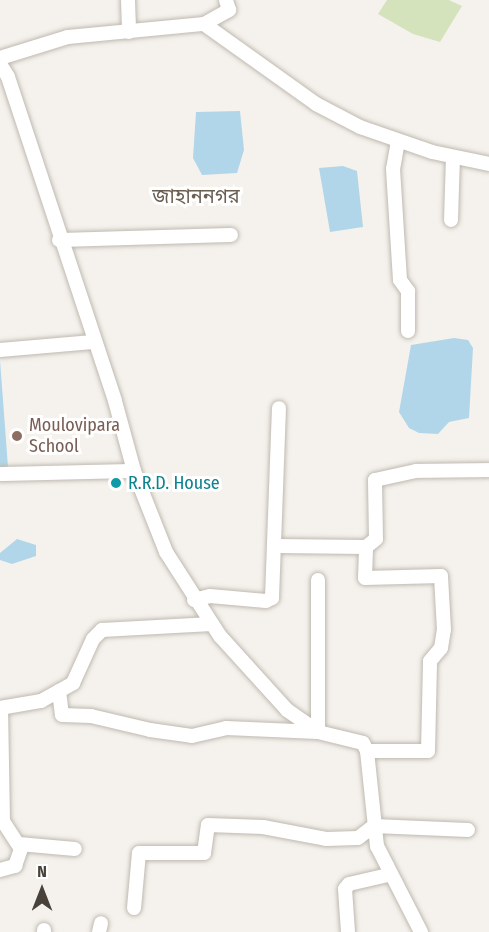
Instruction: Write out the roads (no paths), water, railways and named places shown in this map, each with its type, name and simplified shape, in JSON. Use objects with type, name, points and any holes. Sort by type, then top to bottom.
[{"type":"street","points":[[128,0],[129,32]]},
{"type":"street","points":[[0,58],[68,38],[204,24],[229,10],[226,0]]},
{"type":"street","points":[[204,24],[316,104],[360,127],[453,158],[489,164]]},
{"type":"street","points":[[0,64],[8,77],[59,240],[115,401],[134,471],[166,552],[194,600],[212,624],[287,710],[318,732]]},
{"type":"street","points":[[398,141],[393,169],[400,280],[408,291],[408,331]]},
{"type":"street","points":[[451,220],[453,158]]},
{"type":"street","points":[[59,240],[231,235]]},
{"type":"street","points":[[0,350],[93,342]]},
{"type":"street","points":[[194,600],[210,596],[270,600],[275,582],[279,408]]},
{"type":"street","points":[[276,546],[366,547],[376,539],[375,480],[416,471],[489,470]]},
{"type":"street","points":[[0,474],[134,471]]},
{"type":"street","points":[[366,547],[365,578],[441,576],[444,630],[441,648],[430,661],[428,751],[367,751]]},
{"type":"street","points":[[318,580],[318,732]]},
{"type":"street","points":[[0,870],[15,866],[20,857],[19,844],[6,828],[1,811],[0,708],[32,704],[73,683],[81,671],[97,633],[212,624]]},
{"type":"street","points":[[59,691],[62,715],[91,716],[192,736],[226,728],[318,732],[358,740],[367,751],[374,826],[388,875],[421,932]]},
{"type":"street","points":[[134,908],[139,853],[204,853],[208,825],[263,827],[326,840],[358,838],[374,826],[468,830]]},
{"type":"street","points":[[19,844],[75,849]]},
{"type":"street","points":[[348,932],[345,889],[349,884],[388,875]]},
{"type":"water","points":[[240,111],[244,150],[237,173],[202,175],[193,158],[196,112]]},
{"type":"water","points":[[343,166],[357,171],[363,227],[330,232],[319,168]]},
{"type":"water","points":[[454,338],[468,340],[473,348],[469,418],[449,422],[438,434],[419,433],[409,428],[399,412],[411,345]]},
{"type":"water","points":[[0,360],[8,467],[0,472]]},
{"type":"water","points":[[17,539],[36,545],[36,556],[12,564],[0,560],[0,553]]},
{"type":"place","name":"Moulovipara School","points":[[17,436]]},
{"type":"place","name":"R.R.D. House","points":[[116,483]]},
{"type":"district","name":"জাহাননগর","points":[[196,196]]}]
